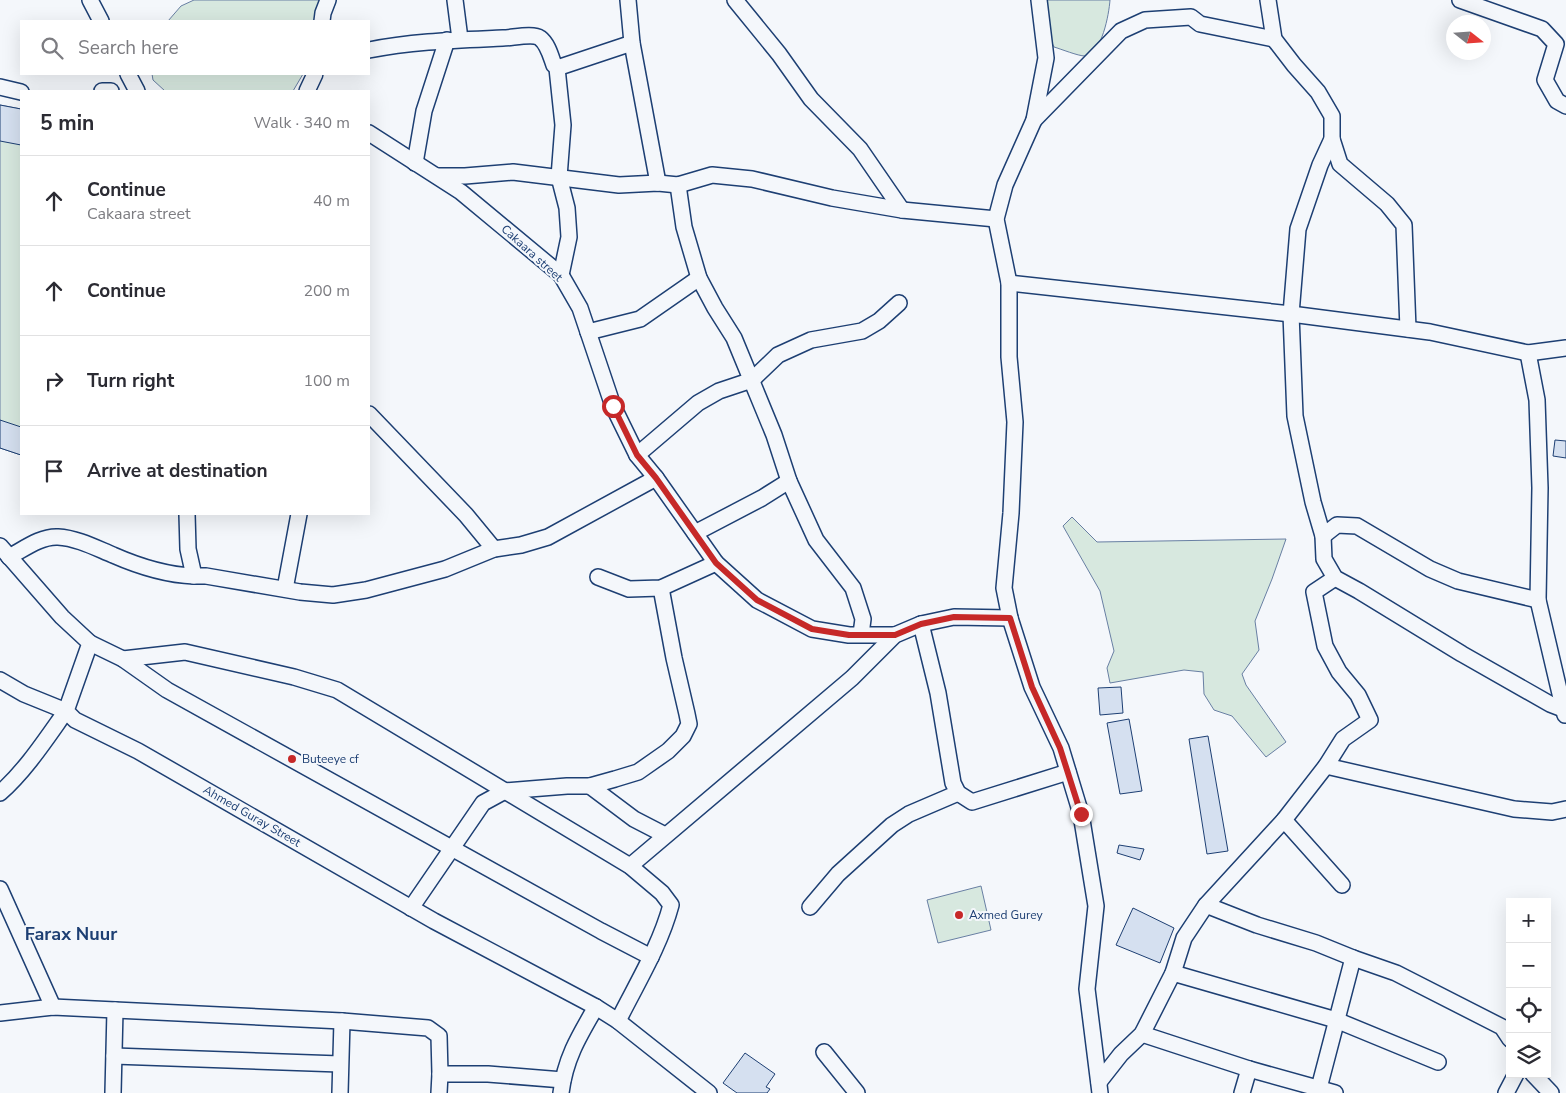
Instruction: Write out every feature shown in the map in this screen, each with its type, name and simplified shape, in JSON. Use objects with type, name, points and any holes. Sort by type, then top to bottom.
[{"type":"street","points":[[90,0],[100,20]]},
{"type":"street","points":[[322,20],[328,0]]},
{"type":"street","points":[[415,163],[424,111],[453,40],[455,0]]},
{"type":"street","points":[[628,0],[632,43],[658,183]]},
{"type":"street","points":[[735,0],[779,54],[811,99],[860,149],[902,210]]},
{"type":"street","points":[[1039,0],[1046,58],[1034,120],[1005,185],[996,219],[1009,283],[1009,357],[1015,422],[1011,513],[1004,588],[1010,618],[1032,687],[1060,748],[1081,814],[1096,906],[1087,989],[1100,1087]]},
{"type":"street","points":[[1268,0],[1274,39],[1318,92],[1332,116],[1332,139],[1340,164],[1387,204],[1404,224],[1408,329]]},
{"type":"street","points":[[1460,0],[1542,29],[1556,44],[1545,80],[1558,101],[1566,106]]},
{"type":"street","points":[[1034,120],[1121,32],[1144,20],[1191,17],[1200,24],[1274,39]]},
{"type":"street","points":[[370,50],[396,44],[532,35],[540,37],[545,43],[556,68],[563,124],[559,177],[567,208],[569,238],[561,275]]},
{"type":"street","points":[[556,68],[632,43]]},
{"type":"street","points":[[129,75],[136,90]]},
{"type":"street","points":[[307,90],[315,75]]},
{"type":"street","points":[[0,87],[20,92]]},
{"type":"street","name":"Cakaara street","points":[[370,134],[461,192],[561,275],[580,308],[613,406],[637,455],[656,478],[716,563],[757,600],[812,629],[849,635],[895,635]]},
{"type":"street","points":[[1332,139],[1320,165],[1298,229],[1291,314],[1295,416],[1322,536],[1324,559],[1335,578],[1564,714]]},
{"type":"street","points":[[437,176],[512,172],[619,185],[658,183],[678,185],[712,176],[752,179],[832,198],[902,210],[996,219]]},
{"type":"street","points":[[678,185],[684,227],[699,278],[734,338],[774,435],[789,481],[816,540],[853,588],[863,619],[861,634]]},
{"type":"street","points":[[588,332],[640,320],[699,278]]},
{"type":"street","points":[[1009,283],[1291,314],[1408,329],[1528,353],[1566,348]]},
{"type":"street","points":[[637,455],[698,403],[719,391],[752,380],[778,355],[810,340],[862,331],[879,322],[899,303]]},
{"type":"street","points":[[1528,353],[1537,400],[1540,488],[1538,600],[1564,714]]},
{"type":"street","points":[[371,420],[466,515],[494,550]]},
{"type":"street","points":[[651,958],[167,690],[122,659],[90,643],[62,617],[5,551],[40,540],[58,537],[82,543],[133,564],[178,575],[206,576],[285,589],[333,594],[366,590],[446,569],[494,550],[548,537],[656,478]]},
{"type":"street","points":[[695,533],[762,498],[789,481]]},
{"type":"street","points":[[187,515],[188,549],[194,576]]},
{"type":"street","points":[[285,589],[299,515]]},
{"type":"street","points":[[1322,536],[1337,525],[1357,526],[1430,569],[1458,581],[1538,600]]},
{"type":"street","points":[[598,576],[629,589],[661,588],[716,563]]},
{"type":"street","points":[[1100,1087],[1121,1054],[1142,1034],[1173,973],[1184,938],[1206,905],[1284,820],[1326,766],[1343,739],[1370,720],[1358,695],[1339,672],[1325,646],[1314,592],[1335,578]]},
{"type":"street","points":[[411,908],[483,803],[505,791],[590,786],[638,772],[668,751],[683,736],[689,724],[661,588]]},
{"type":"street","points":[[630,866],[852,678],[895,635],[921,624],[954,617],[1010,618]]},
{"type":"street","points":[[921,624],[938,693],[953,783],[958,793],[972,802],[1068,772]]},
{"type":"street","points":[[0,793],[41,746],[66,711],[90,643]]},
{"type":"street","points":[[122,659],[185,652],[294,677],[337,690],[630,866],[662,893],[670,905],[667,920],[651,958],[618,1021]]},
{"type":"street","name":"Ahmed Guray Street","points":[[0,680],[24,694],[66,711],[75,720],[138,751],[411,908],[596,1007],[618,1021],[709,1093]]},
{"type":"street","points":[[1326,766],[1514,810],[1552,812],[1566,809]]},
{"type":"street","points":[[590,786],[634,820],[665,835]]},
{"type":"street","points":[[810,907],[838,874],[892,825],[909,814],[958,793]]},
{"type":"street","points":[[1284,820],[1342,885]]},
{"type":"street","points":[[0,889],[53,1008]]},
{"type":"street","points":[[1206,905],[1257,925],[1316,943],[1396,973],[1502,1027],[1506,1033]]},
{"type":"street","points":[[1319,1088],[1353,958]]},
{"type":"street","points":[[1173,973],[1336,1020],[1438,1062]]},
{"type":"street","points":[[440,1074],[488,1074],[562,1086],[573,1047],[596,1007]]},
{"type":"street","points":[[0,1013],[53,1008],[115,1010],[342,1021],[428,1028],[439,1036],[439,1093]]},
{"type":"street","points":[[113,1093],[115,1010]]},
{"type":"street","points":[[340,1093],[342,1021]]},
{"type":"street","points":[[1142,1034],[1249,1069],[1335,1093]]},
{"type":"street","points":[[824,1052],[857,1093]]},
{"type":"street","points":[[114,1056],[340,1064]]},
{"type":"street","points":[[1242,1093],[1249,1069]]},
{"type":"street","points":[[1506,1093],[1514,1078]]},
{"type":"street","points":[[1537,1078],[1551,1093]]},
{"type":"shaded area","points":[[194,0],[321,0],[317,20],[169,20],[181,6]]},
{"type":"shaded area","points":[[1045,0],[1110,0],[1104,32],[1091,54],[1082,56],[1054,47],[1049,37]]},
{"type":"shaded area","points":[[152,75],[302,75],[294,90],[164,90],[153,80]]},
{"type":"shaded area","points":[[0,105],[20,109],[20,455],[0,448]]},
{"type":"shaded area","points":[[1072,517],[1097,542],[1286,539],[1255,621],[1259,650],[1242,674],[1246,685],[1286,742],[1266,757],[1232,716],[1214,710],[1204,694],[1203,672],[1184,670],[1110,683],[1107,668],[1114,651],[1100,591],[1063,526]]},
{"type":"shaded area","name":"Axmed Gurey","points":[[981,886],[991,930],[938,943],[927,900]]},
{"type":"building","points":[[0,105],[20,109],[20,145],[0,141]]},
{"type":"building","points":[[0,420],[20,427],[20,455],[0,448]]},
{"type":"building","points":[[1555,440],[1566,441],[1566,458],[1553,456]]},
{"type":"building","points":[[1121,687],[1123,713],[1100,715],[1098,688]]},
{"type":"building","points":[[1129,719],[1142,791],[1120,794],[1107,723]]},
{"type":"building","points":[[1208,736],[1228,851],[1207,854],[1189,739]]},
{"type":"building","points":[[1119,845],[1144,849],[1140,860],[1117,853]]},
{"type":"building","points":[[1133,908],[1174,928],[1160,963],[1116,945]]},
{"type":"building","points":[[745,1053],[775,1074],[766,1087],[770,1089],[767,1093],[737,1093],[723,1083]]},
{"type":"place","name":"Buteeye cf","points":[[292,759]]},
{"type":"place","name":"Axmed Gurey","points":[[959,915]]},
{"type":"district","name":"Farax Nuur","points":[[71,934]]},
{"type":"route","points":[[613,406],[637,455],[656,478],[716,563],[757,600],[812,629],[849,635],[895,635],[921,624],[954,617],[1010,618],[1032,687],[1060,748],[1081,814]]}]
